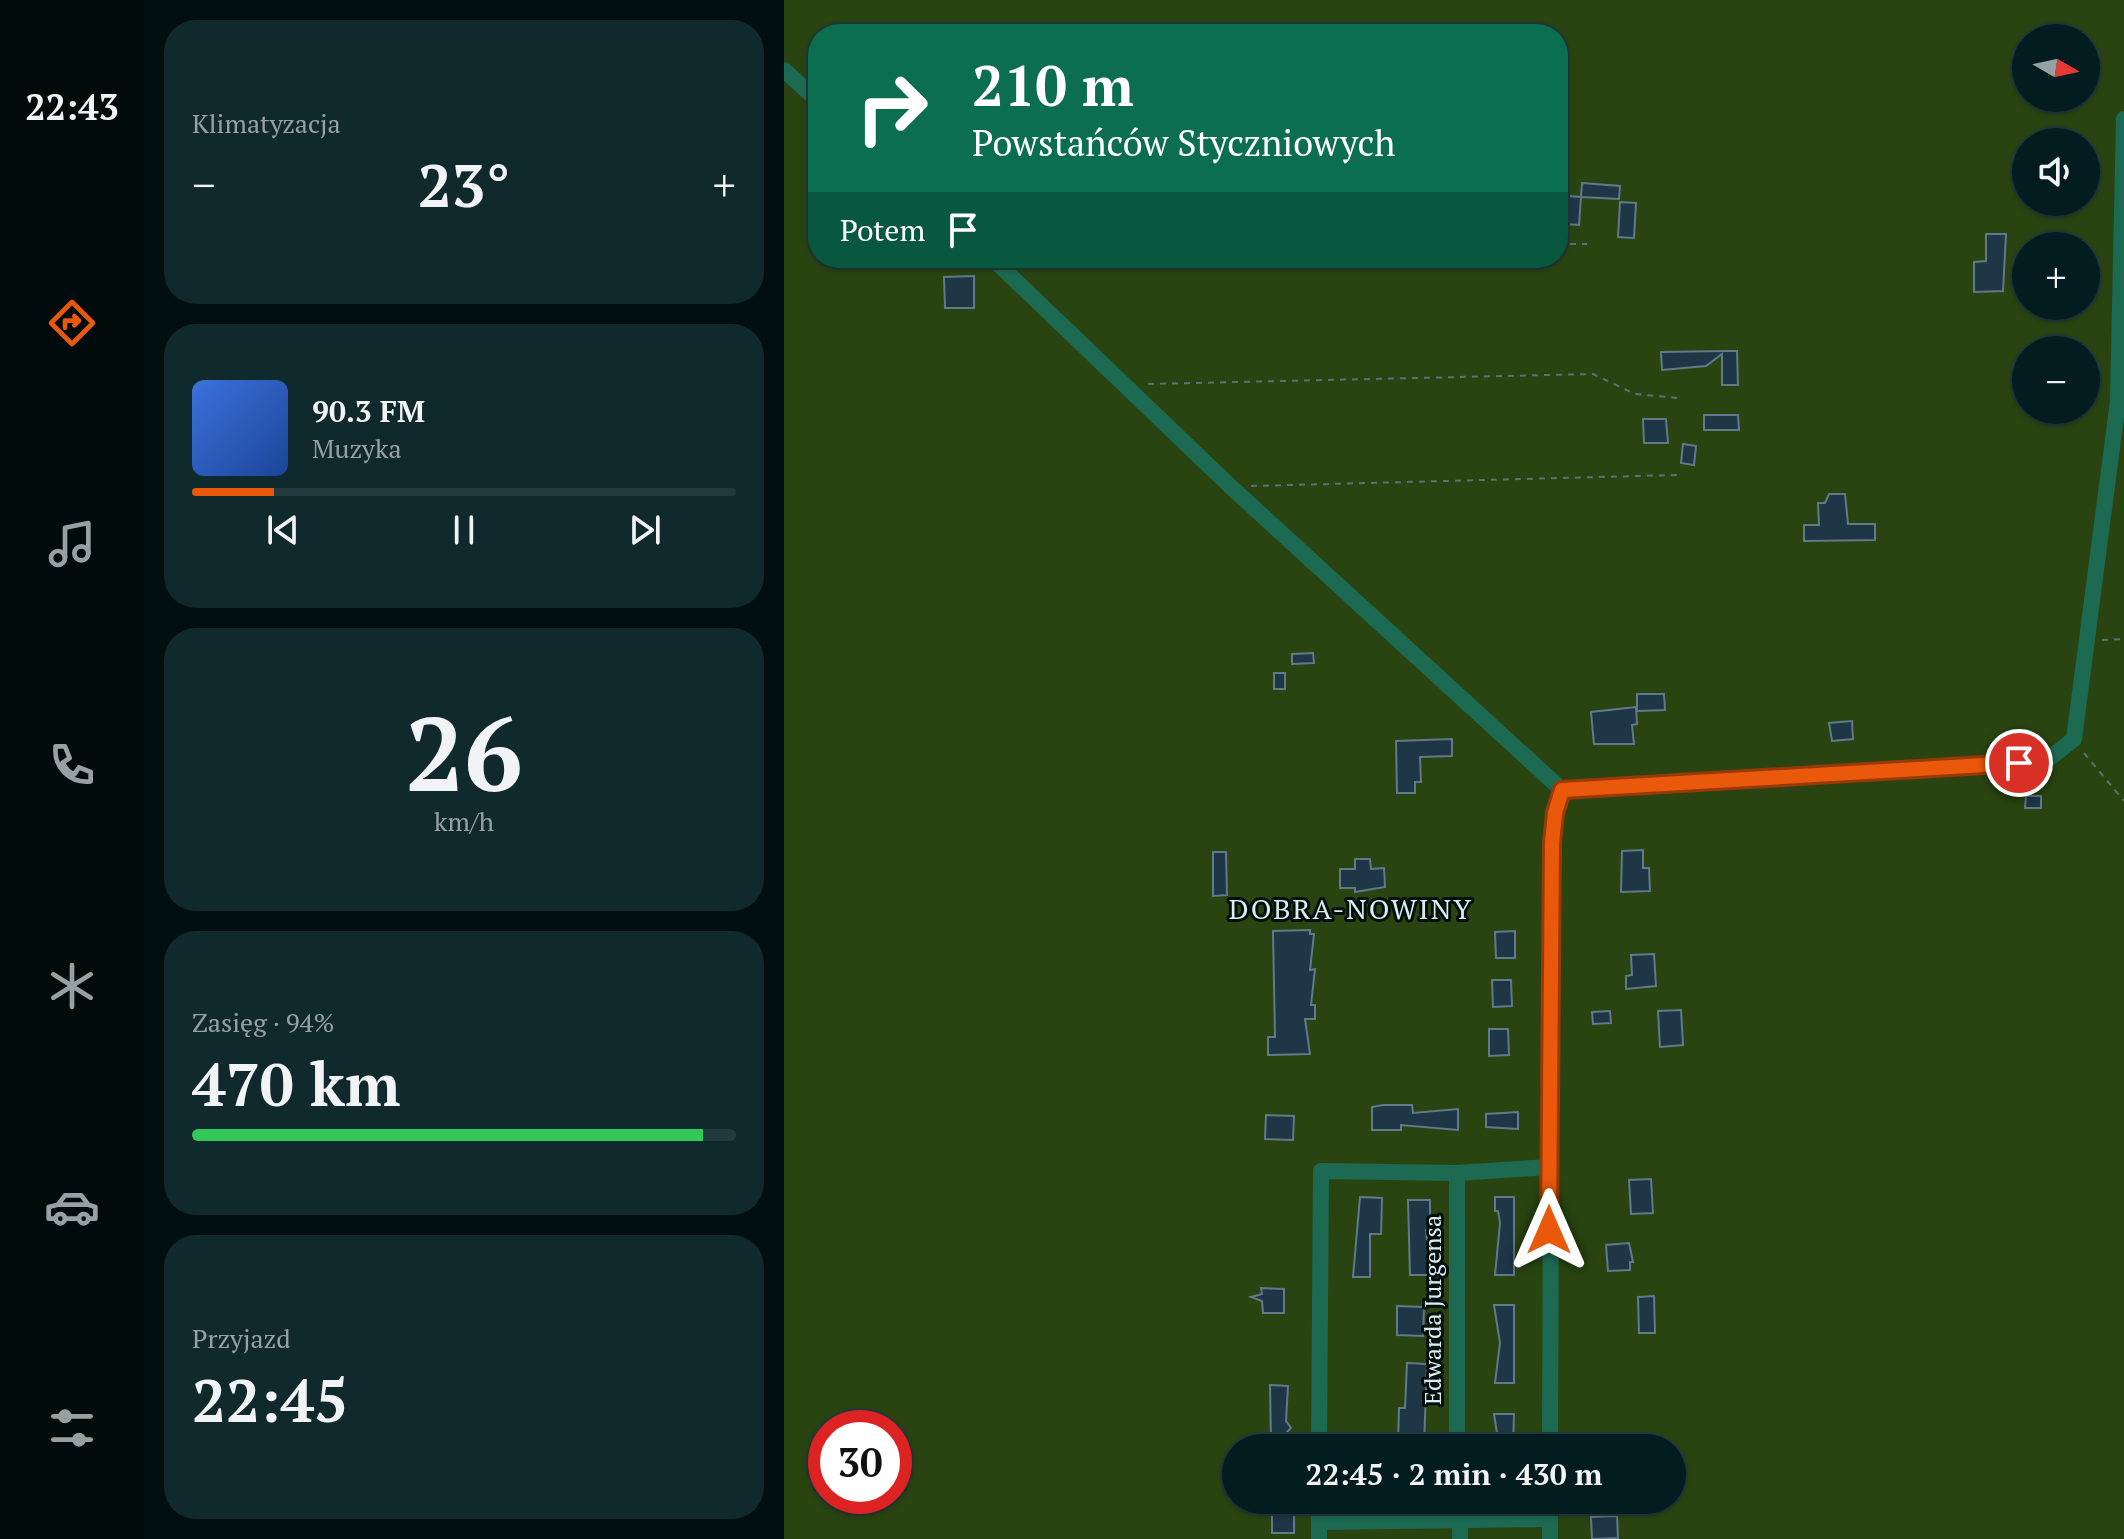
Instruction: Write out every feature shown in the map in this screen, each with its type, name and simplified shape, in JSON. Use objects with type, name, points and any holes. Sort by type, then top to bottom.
[{"type":"street","points":[[784,70],[808,92]]},
{"type":"street","points":[[1002,268],[1230,486],[1562,790],[2046,761],[2074,739],[2118,401],[2124,119]]},
{"type":"street","points":[[1550,1434],[1552,843],[1555,813],[1562,790]]},
{"type":"street","points":[[1319,1434],[1321,1171],[1457,1173],[1549,1167]]},
{"type":"street","name":"Edwarda Jurgensa","points":[[1457,1173],[1457,1434]]},
{"type":"street","points":[[1460,1539],[1461,1514]]},
{"type":"street","points":[[1550,1514],[1550,1539]]},
{"type":"street","points":[[1319,1530],[1550,1519]]},
{"type":"path","points":[[1568,244],[1587,244]]},
{"type":"path","points":[[1122,385],[1593,374],[1635,394],[1678,398]]},
{"type":"path","points":[[1230,486],[1677,475]]},
{"type":"path","points":[[2088,641],[2124,639]]},
{"type":"path","points":[[2074,739],[2110,788],[2124,801]]},
{"type":"green space","points":[[784,0],[2124,0],[2124,1539],[784,1539]]},
{"type":"building","points":[[1582,183],[1620,186],[1619,199],[1581,197]]},
{"type":"building","points":[[1568,196],[1581,197],[1579,225],[1568,224]]},
{"type":"building","points":[[1620,202],[1636,203],[1634,238],[1618,237]]},
{"type":"building","points":[[1986,234],[2006,234],[2003,291],[1974,292],[1974,262],[1986,261]]},
{"type":"building","points":[[974,276],[974,308],[945,308],[944,277]]},
{"type":"building","points":[[1737,351],[1738,385],[1722,385],[1722,354],[1706,366],[1662,370],[1661,352]]},
{"type":"building","points":[[1704,415],[1738,415],[1739,430],[1704,430]]},
{"type":"building","points":[[1643,419],[1666,419],[1668,443],[1644,443]]},
{"type":"building","points":[[1683,444],[1696,446],[1694,465],[1681,463]]},
{"type":"building","points":[[1829,494],[1845,494],[1848,524],[1875,524],[1875,540],[1804,541],[1804,525],[1819,525],[1818,503],[1825,503]]},
{"type":"building","points":[[1313,653],[1314,663],[1292,664],[1292,654]]},
{"type":"building","points":[[1274,673],[1285,673],[1285,689],[1274,689]]},
{"type":"building","points":[[1637,694],[1664,694],[1665,710],[1637,711]]},
{"type":"building","points":[[1636,707],[1637,724],[1632,725],[1634,744],[1594,744],[1591,712]]},
{"type":"building","points":[[1852,721],[1853,739],[1832,741],[1829,723]]},
{"type":"building","points":[[1452,739],[1452,756],[1420,757],[1421,782],[1415,782],[1415,793],[1397,793],[1396,741]]},
{"type":"building","points":[[2026,796],[2041,796],[2041,808],[2025,808]]},
{"type":"building","points":[[1643,850],[1643,868],[1649,868],[1650,891],[1621,892],[1622,851]]},
{"type":"building","points":[[1213,852],[1226,852],[1227,895],[1213,896]]},
{"type":"building","points":[[1355,859],[1370,859],[1371,869],[1384,868],[1385,887],[1355,892],[1355,888],[1340,888],[1340,869],[1355,869]]},
{"type":"building","points":[[1310,930],[1310,934],[1314,934],[1310,970],[1315,969],[1311,1005],[1315,1005],[1315,1019],[1305,1019],[1310,1054],[1268,1055],[1268,1037],[1275,1037],[1273,931]]},
{"type":"building","points":[[1515,931],[1515,958],[1496,958],[1495,932]]},
{"type":"building","points":[[1654,954],[1656,986],[1626,989],[1626,976],[1632,975],[1631,955]]},
{"type":"building","points":[[1492,980],[1511,980],[1512,1006],[1493,1007]]},
{"type":"building","points":[[1681,1010],[1683,1045],[1660,1047],[1658,1011]]},
{"type":"building","points":[[1610,1011],[1611,1023],[1593,1024],[1592,1012]]},
{"type":"building","points":[[1489,1029],[1508,1029],[1509,1055],[1489,1056]]},
{"type":"building","points":[[1412,1105],[1413,1113],[1458,1109],[1458,1130],[1401,1125],[1401,1130],[1372,1130],[1372,1107]]},
{"type":"building","points":[[1518,1112],[1518,1129],[1486,1127],[1486,1114]]},
{"type":"building","points":[[1266,1115],[1294,1116],[1293,1140],[1265,1139]]},
{"type":"building","points":[[1651,1179],[1653,1213],[1631,1214],[1629,1180]]},
{"type":"building","points":[[1360,1197],[1382,1198],[1381,1234],[1370,1234],[1370,1277],[1353,1277]]},
{"type":"building","points":[[1495,1197],[1514,1197],[1514,1275],[1495,1275],[1500,1223],[1498,1211],[1495,1211]]},
{"type":"building","points":[[1408,1200],[1430,1200],[1430,1230],[1426,1230],[1430,1275],[1410,1275]]},
{"type":"building","points":[[1629,1243],[1633,1262],[1630,1262],[1630,1270],[1608,1271],[1606,1245]]},
{"type":"building","points":[[1261,1288],[1284,1289],[1284,1313],[1263,1313],[1262,1301],[1251,1297],[1262,1294]]},
{"type":"building","points":[[1654,1296],[1655,1333],[1639,1333],[1638,1297]]},
{"type":"building","points":[[1494,1305],[1514,1305],[1514,1383],[1495,1383],[1500,1343]]},
{"type":"building","points":[[1397,1306],[1424,1307],[1423,1336],[1397,1335]]},
{"type":"building","points":[[1407,1363],[1427,1364],[1424,1434],[1398,1434],[1399,1408],[1405,1408]]},
{"type":"building","points":[[1270,1385],[1288,1386],[1286,1421],[1291,1428],[1287,1434],[1271,1434]]},
{"type":"building","points":[[1494,1414],[1514,1414],[1513,1434],[1497,1434]]},
{"type":"building","points":[[1272,1514],[1294,1514],[1294,1533],[1272,1533]]},
{"type":"building","points":[[1617,1516],[1618,1538],[1592,1539],[1591,1517]]},
{"type":"district","name":"DOBRA-NOWINY","points":[[1351,909]]},
{"type":"route","points":[[1549,1230],[1552,843],[1555,813],[1562,790],[2019,763]]}]
